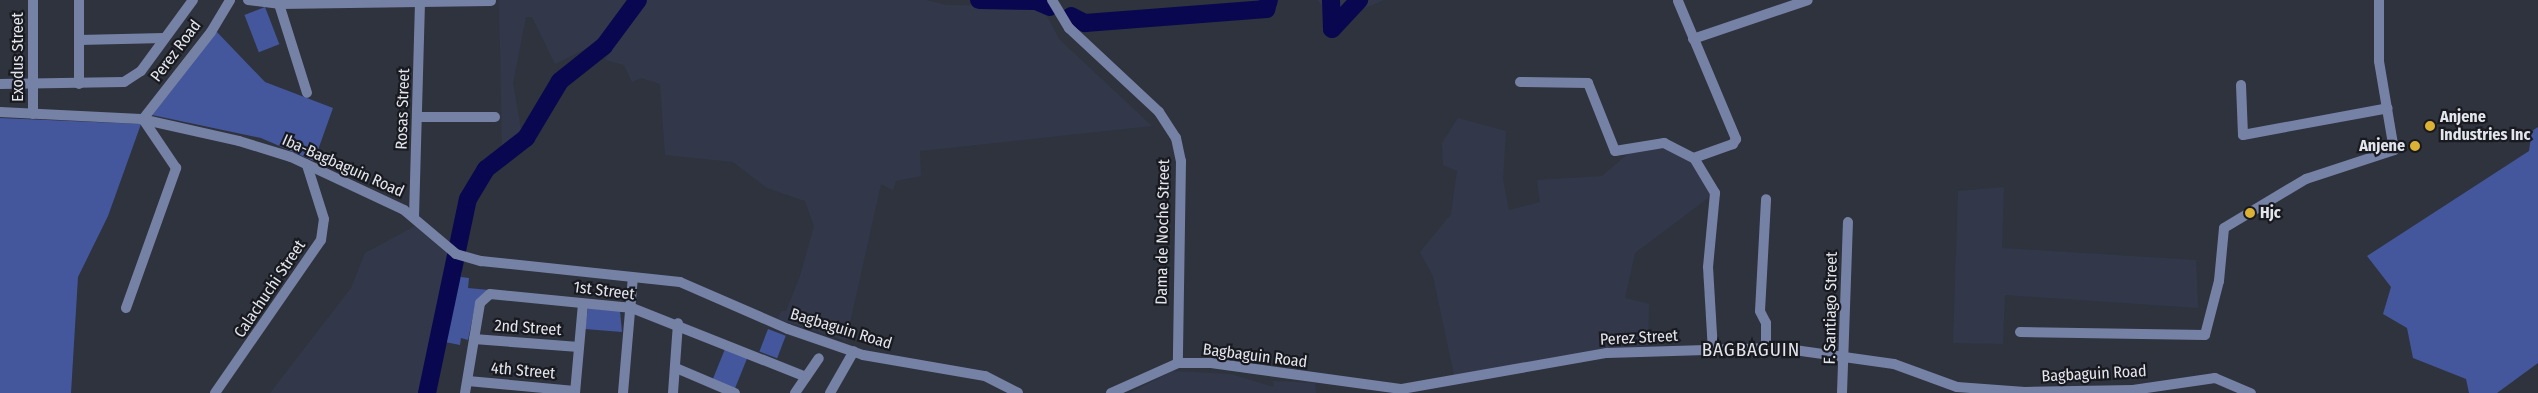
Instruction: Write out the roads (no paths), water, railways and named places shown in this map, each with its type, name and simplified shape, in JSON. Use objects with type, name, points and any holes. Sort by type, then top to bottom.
[{"type":"street","name":"Exodus Street","points":[[33,0],[33,114]]},
{"type":"street","points":[[79,0],[79,84]]},
{"type":"street","points":[[0,84],[79,84],[134,77],[192,0]]},
{"type":"street","name":"Perez Road","points":[[143,119],[211,32],[230,0]]},
{"type":"street","points":[[248,0],[279,4],[491,1]]},
{"type":"street","name":"Dama de Noche Street","points":[[1052,0],[1069,28],[1159,112],[1176,138],[1181,161],[1178,364]]},
{"type":"street","points":[[1693,39],[1808,0]]},
{"type":"street","points":[[2020,332],[2205,335],[2219,281],[2224,228],[2306,179],[2394,150],[2379,61],[2379,0]]},
{"type":"street","points":[[1678,1],[1736,138],[1733,144],[1694,158]]},
{"type":"street","name":"Rosas Street","points":[[414,216],[420,3]]},
{"type":"street","points":[[279,4],[307,93]]},
{"type":"street","points":[[79,40],[164,38]]},
{"type":"street","points":[[1520,82],[1588,82],[1615,151],[1664,143],[1694,158],[1715,193],[1708,266],[1713,350]]},
{"type":"street","points":[[2241,86],[2243,135],[2388,108]]},
{"type":"street","name":"Iba-Bagbaguin Road","points":[[0,112],[143,119],[239,141],[307,165],[414,216],[449,249],[481,261],[659,279]]},
{"type":"street","points":[[418,117],[495,117]]},
{"type":"street","points":[[126,308],[176,168],[143,119]]},
{"type":"street","name":"Calachuchi Street","points":[[214,393],[321,240],[324,219],[307,165]]},
{"type":"street","points":[[1766,199],[1760,311],[1766,323],[1766,348]]},
{"type":"street","name":"F. Santiago Street","points":[[1842,393],[1845,357],[1848,222]]},
{"type":"street","points":[[623,393],[633,277]]},
{"type":"street","name":"Bagbaguin Road","points":[[659,279],[680,282],[788,329],[854,351],[986,376],[1018,393]]},
{"type":"street","name":"1st Street","points":[[465,393],[480,303],[488,295],[630,308],[678,323],[806,377]]},
{"type":"street","points":[[575,392],[583,304]]},
{"type":"street","points":[[673,393],[678,323]]},
{"type":"street","name":"2nd Street","points":[[474,339],[579,347]]},
{"type":"street","name":"Perez Street","points":[[1402,391],[1607,353],[1766,348],[1894,364],[1957,387],[1987,391],[2025,392]]},
{"type":"street","points":[[830,393],[854,351]]},
{"type":"street","points":[[796,393],[819,358]]},
{"type":"street","name":"Bagbaguin Road","points":[[1111,393],[1178,364],[1211,363],[1402,391]]},
{"type":"street","points":[[676,368],[735,393]]},
{"type":"street","name":"Bagbaguin Road","points":[[2025,392],[2134,390],[2215,378],[2251,393]]},
{"type":"street","name":"4th Street","points":[[468,381],[575,392]]},
{"type":"waterway","points":[[427,393],[468,199],[486,169],[526,138],[560,81],[604,46],[638,0]]},
{"type":"waterway","points":[[979,0],[1036,1],[1050,7]]},
{"type":"waterway","points":[[1071,16],[1085,23],[1266,9],[1269,0]]},
{"type":"waterway","points":[[1331,0],[1332,29],[1359,0]]},
{"type":"place","name":"Anjene Industries Inc","points":[[2430,126]]},
{"type":"place","name":"Anjene","points":[[2415,146]]},
{"type":"place","name":"Hjc","points":[[2250,213]]},
{"type":"district","name":"BAGBAGUIN","points":[[1751,350]]}]
